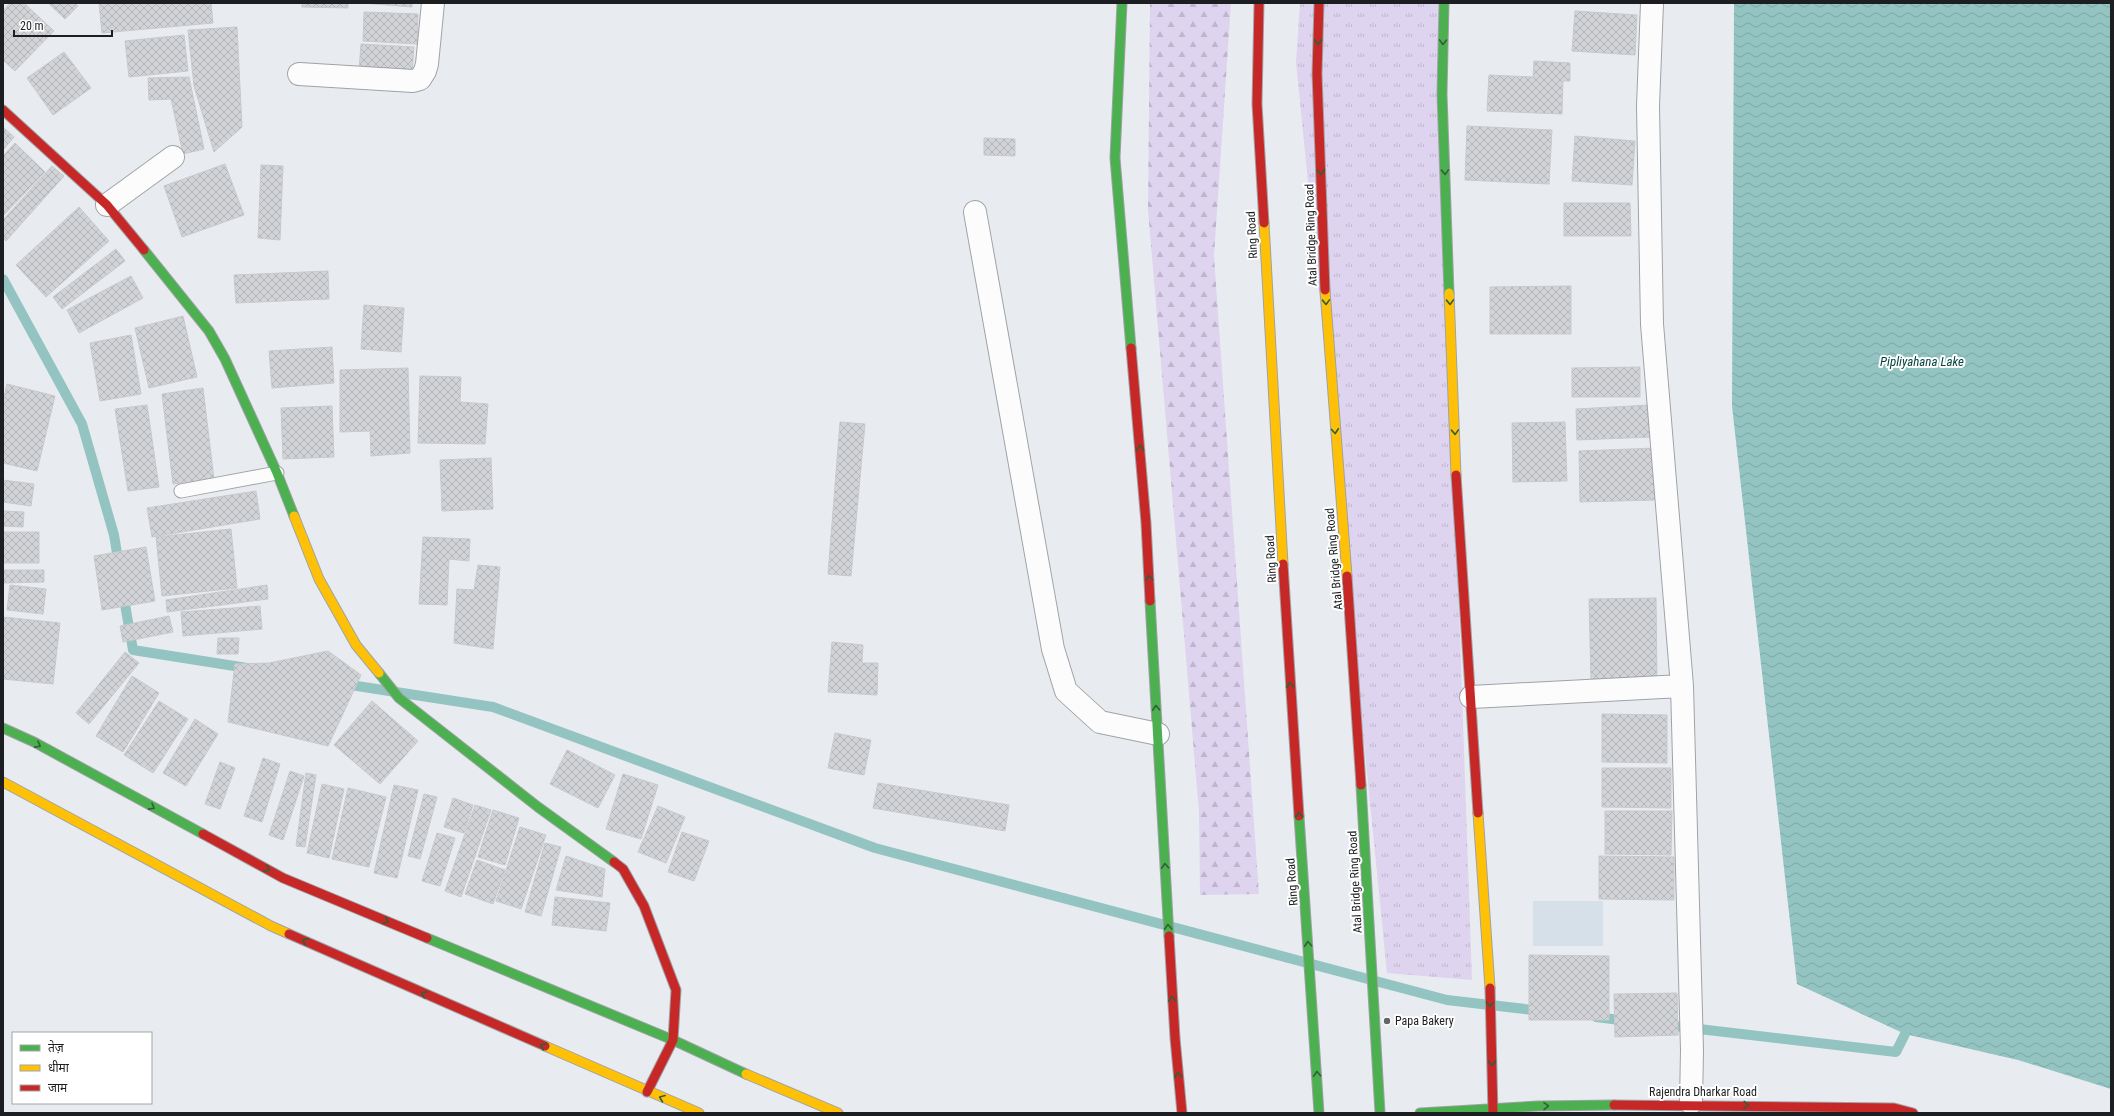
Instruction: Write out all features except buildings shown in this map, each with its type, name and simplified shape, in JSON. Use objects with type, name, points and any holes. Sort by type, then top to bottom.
[{"type":"main road","points":[[1122,3],[1116,158],[1146,523],[1174,1038],[1182,1113]]},
{"type":"main road","name":"Ring Road","points":[[1259,3],[1257,104],[1289,664],[1319,1113]]},
{"type":"main road","name":"Atal Bridge Ring Road","points":[[1319,3],[1317,74],[1326,318],[1356,691],[1380,1113]]},
{"type":"main road","points":[[1444,3],[1442,94],[1458,522],[1490,983],[1493,1110]]},
{"type":"main road","points":[[3,110],[107,205],[209,331],[225,359],[278,473],[319,579],[356,645],[399,698],[538,806],[623,869],[644,906],[676,990],[673,1040],[648,1092]]},
{"type":"main road","points":[[3,728],[34,742],[283,878],[673,1040],[760,1081],[838,1113]]},
{"type":"main road","points":[[3,782],[271,926],[699,1113]]},
{"type":"main road","name":"Rajendra Dharkar Road","points":[[1420,1113],[1692,1103],[1894,1108],[1913,1113]]},
{"type":"street","points":[[299,74],[413,81],[420,79],[427,64],[433,3]]},
{"type":"street","points":[[1652,3],[1648,106],[1652,324],[1682,686],[1691,1006],[1692,1103]]},
{"type":"street","points":[[107,205],[173,157]]},
{"type":"street","points":[[975,212],[1053,649],[1066,691],[1100,722],[1158,734]]},
{"type":"street","points":[[1471,697],[1682,686]]},
{"type":"lane","points":[[180,491],[278,473]]},
{"type":"shaded area","points":[[1533,901],[1603,901],[1603,946],[1533,946]]},
{"type":"green space","points":[[1150,3],[1231,3],[1214,256],[1259,894],[1200,895],[1199,812],[1148,210]]},
{"type":"green space","points":[[1300,3],[1438,3],[1472,980],[1387,973],[1296,62]]},
{"type":"water","name":"Pipliyahana Lake","points":[[1734,3],[2111,3],[2111,1089],[2018,1060],[1905,1034],[1797,984],[1732,406]]},
{"type":"waterway","points":[[3,279],[82,424],[114,535],[119,565]]},
{"type":"waterway","points":[[123,593],[133,650],[247,668]]},
{"type":"waterway","points":[[344,684],[493,707],[875,848],[1447,1000],[1542,1011]]},
{"type":"waterway","points":[[1596,1017],[1628,1021]]},
{"type":"waterway","points":[[1665,1025],[1896,1052],[1905,1034]]},
{"type":"traffic: fast","points":[[1122,3],[1115,158],[1131,348]]},
{"type":"traffic: fast","points":[[1444,3],[1442,94],[1449,293]]},
{"type":"traffic: fast","points":[[144,250],[209,331],[225,359],[277,473],[294,516]]},
{"type":"traffic: fast","points":[[1150,601],[1169,936]]},
{"type":"traffic: fast","points":[[379,673],[399,698],[538,807],[614,862]]},
{"type":"traffic: fast","points":[[3,728],[34,742],[203,834]]},
{"type":"traffic: fast","points":[[1361,785],[1380,1113]]},
{"type":"traffic: fast","points":[[1299,816],[1319,1113]]},
{"type":"traffic: fast","points":[[427,938],[673,1040],[746,1074]]},
{"type":"traffic: fast","points":[[1420,1113],[1538,1106],[1614,1105]]},
{"type":"traffic: slow","points":[[1264,223],[1283,564]]},
{"type":"traffic: slow","points":[[1325,290],[1347,576]]},
{"type":"traffic: slow","points":[[1449,293],[1456,475]]},
{"type":"traffic: slow","points":[[294,516],[319,579],[356,645],[379,673]]},
{"type":"traffic: slow","points":[[3,782],[271,926],[289,934]]},
{"type":"traffic: slow","points":[[1478,813],[1490,988]]},
{"type":"traffic: slow","points":[[545,1046],[699,1113]]},
{"type":"traffic: slow","points":[[746,1074],[838,1113]]},
{"type":"traffic: jam","points":[[1259,3],[1257,104],[1264,223]]},
{"type":"traffic: jam","points":[[1319,3],[1317,74],[1325,290]]},
{"type":"traffic: jam","points":[[3,110],[107,205],[144,250]]},
{"type":"traffic: jam","points":[[1131,348],[1146,523],[1150,601]]},
{"type":"traffic: jam","points":[[1456,475],[1478,813]]},
{"type":"traffic: jam","points":[[1283,564],[1299,816]]},
{"type":"traffic: jam","points":[[1347,576],[1361,785]]},
{"type":"traffic: jam","points":[[203,834],[283,878],[427,938]]},
{"type":"traffic: jam","points":[[614,862],[623,869],[644,906],[676,990],[673,1040],[647,1092]]},
{"type":"traffic: jam","points":[[289,934],[545,1046]]},
{"type":"traffic: jam","points":[[1169,936],[1175,1038],[1182,1113]]},
{"type":"traffic: jam","points":[[1490,988],[1493,1113]]},
{"type":"traffic: jam","points":[[1614,1105],[1894,1108],[1913,1113]]},
{"type":"place","name":"Papa Bakery","points":[[1387,1021]]}]
